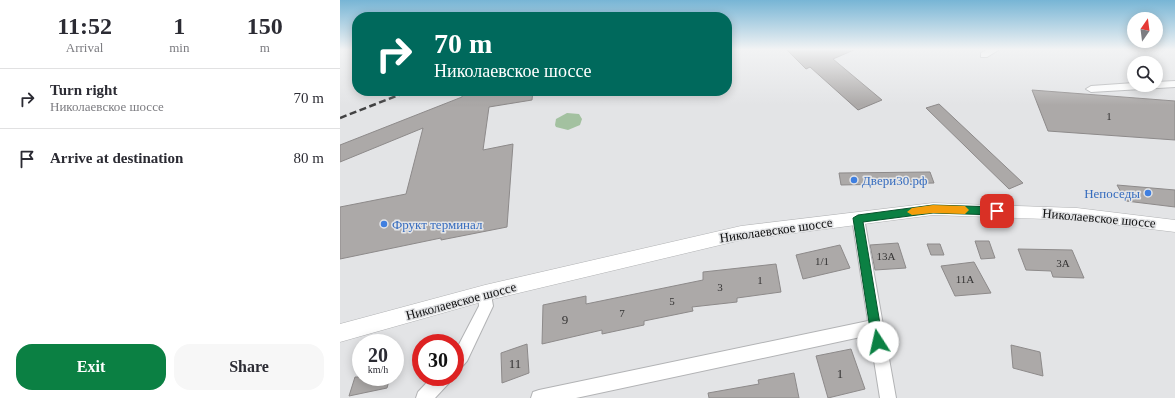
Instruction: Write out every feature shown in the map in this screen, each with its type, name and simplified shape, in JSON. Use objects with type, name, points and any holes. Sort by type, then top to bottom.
[{"type":"main road","name":"Николаевское шоссе","points":[[340,333],[485,293],[741,233],[858,218],[933,209],[1076,214],[1175,226]]},
{"type":"street","points":[[1091,89],[1175,84]]},
{"type":"street","points":[[858,218],[888,398]]},
{"type":"street","points":[[464,352],[486,306],[485,293]]},
{"type":"street","points":[[539,398],[875,327]]},
{"type":"street","points":[[424,398],[435,386]]},
{"type":"green space","points":[[567,113],[579,114],[582,119],[580,125],[568,130],[556,127],[556,119]]},
{"type":"building","points":[[811,68],[843,68],[882,100],[858,110]]},
{"type":"building","points":[[1032,90],[1175,101],[1175,140],[1048,131]]},
{"type":"building","points":[[532,96],[532,100],[489,107],[483,150],[513,144],[507,227],[441,240],[441,238],[340,259],[340,207],[406,194],[423,128],[340,162],[340,145],[462,97]]},
{"type":"building","points":[[939,104],[1023,183],[1009,189],[926,108]]},
{"type":"building","points":[[930,172],[934,183],[841,185],[839,173]]},
{"type":"building","name":"Непоседы","points":[[1117,185],[1175,190],[1175,207],[1126,201]]},
{"type":"building","points":[[975,241],[989,241],[995,258],[981,259]]},
{"type":"building","points":[[898,243],[906,268],[875,270],[870,245]]},
{"type":"building","points":[[927,244],[940,244],[944,255],[931,255]]},
{"type":"building","points":[[840,245],[850,268],[803,279],[796,255]]},
{"type":"building","points":[[1018,249],[1072,250],[1084,278],[1053,277],[1051,271],[1026,270]]},
{"type":"building","points":[[974,262],[991,293],[955,296],[941,266]]},
{"type":"building","points":[[776,264],[781,292],[737,298],[737,302],[692,307],[693,311],[644,321],[644,325],[602,334],[602,330],[542,344],[543,305],[586,296],[586,304],[703,280],[703,272]]},
{"type":"building","points":[[527,344],[529,373],[502,383],[501,353]]},
{"type":"building","points":[[1011,345],[1040,352],[1043,376],[1013,368]]},
{"type":"building","points":[[851,349],[865,389],[828,398],[816,356]]},
{"type":"building","points":[[794,373],[799,398],[709,398],[708,393],[759,384],[758,380]]},
{"type":"building","points":[[352,386],[388,386],[387,388],[349,396]]},
{"type":"railway","points":[[340,118],[396,96]]},
{"type":"slow traffic","points":[[912,212],[933,209],[965,210]]},
{"type":"place","name":"Двери30.рф","points":[[854,180]]},
{"type":"place","name":"Непоседы","points":[[1148,193]]},
{"type":"place","name":"Фрукт терминал","points":[[384,224]]},
{"type":"route","points":[[878,342],[858,218],[933,209],[997,211]]}]
